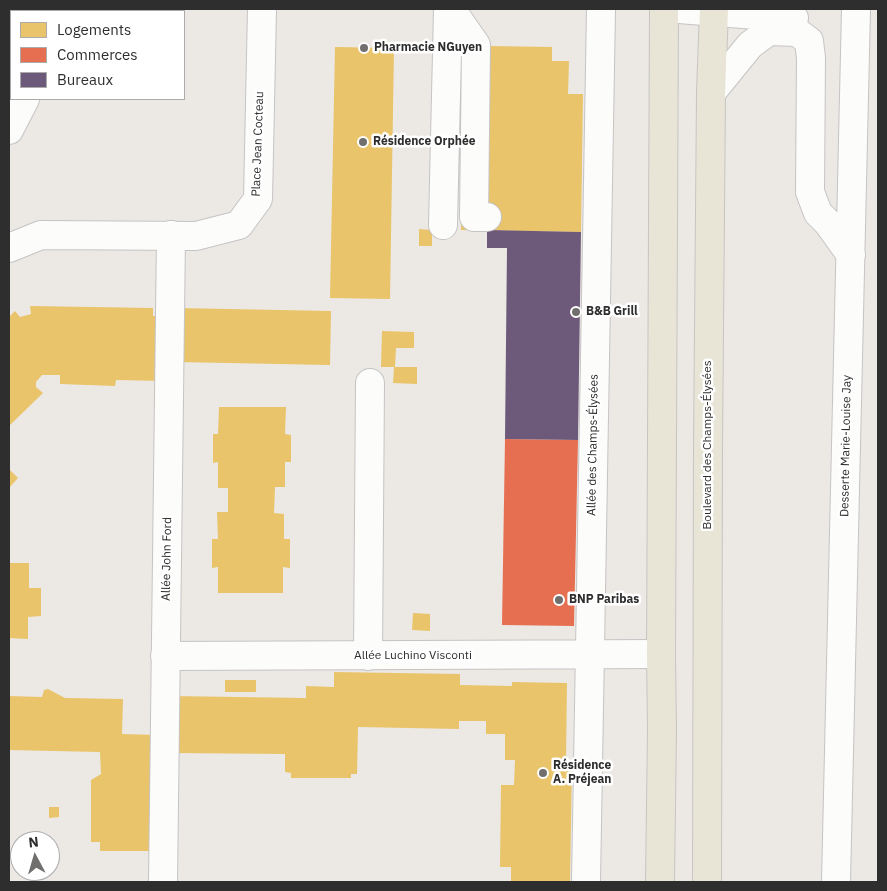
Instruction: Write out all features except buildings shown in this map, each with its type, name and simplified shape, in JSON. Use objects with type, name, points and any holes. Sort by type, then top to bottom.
[{"type":"main road","points":[[660,882],[664,9]]},
{"type":"main road","name":"Boulevard des Champs-Élysées","points":[[707,882],[711,93],[714,10]]},
{"type":"street","name":"Place Jean Cocteau","points":[[9,248],[41,235],[196,236],[239,225],[258,199],[262,9]]},
{"type":"street","points":[[449,9],[476,45],[474,217],[488,218]]},
{"type":"street","points":[[443,225],[449,9]]},
{"type":"street","name":"Allée des Champs-Élysées","points":[[586,882],[600,9]]},
{"type":"street","points":[[679,9],[714,10],[802,19],[822,28],[828,41],[830,54],[827,136],[828,223]]},
{"type":"street","name":"Desserte Marie-Louise Jay","points":[[836,882],[856,9]]},
{"type":"street","points":[[711,93],[750,45],[769,32],[797,32],[809,41],[811,58],[810,192],[818,213],[828,223],[851,255]]},
{"type":"street","points":[[9,130],[25,100]]},
{"type":"street","name":"Allée John Ford","points":[[164,882],[171,235]]},
{"type":"street","points":[[368,656],[370,383]]},
{"type":"street","name":"Allée Luchino Visconti","points":[[165,656],[590,656],[661,654]]},
{"type":"place","name":"Pharmacie NGuyen","points":[[364,48]]},
{"type":"place","name":"Résidence Orphée","points":[[363,142]]},
{"type":"place","name":"B&B Grill","points":[[576,312]]},
{"type":"place","name":"BNP Paribas","points":[[559,600]]},
{"type":"place","name":"Résidence A. Préjean","points":[[543,773]]}]
